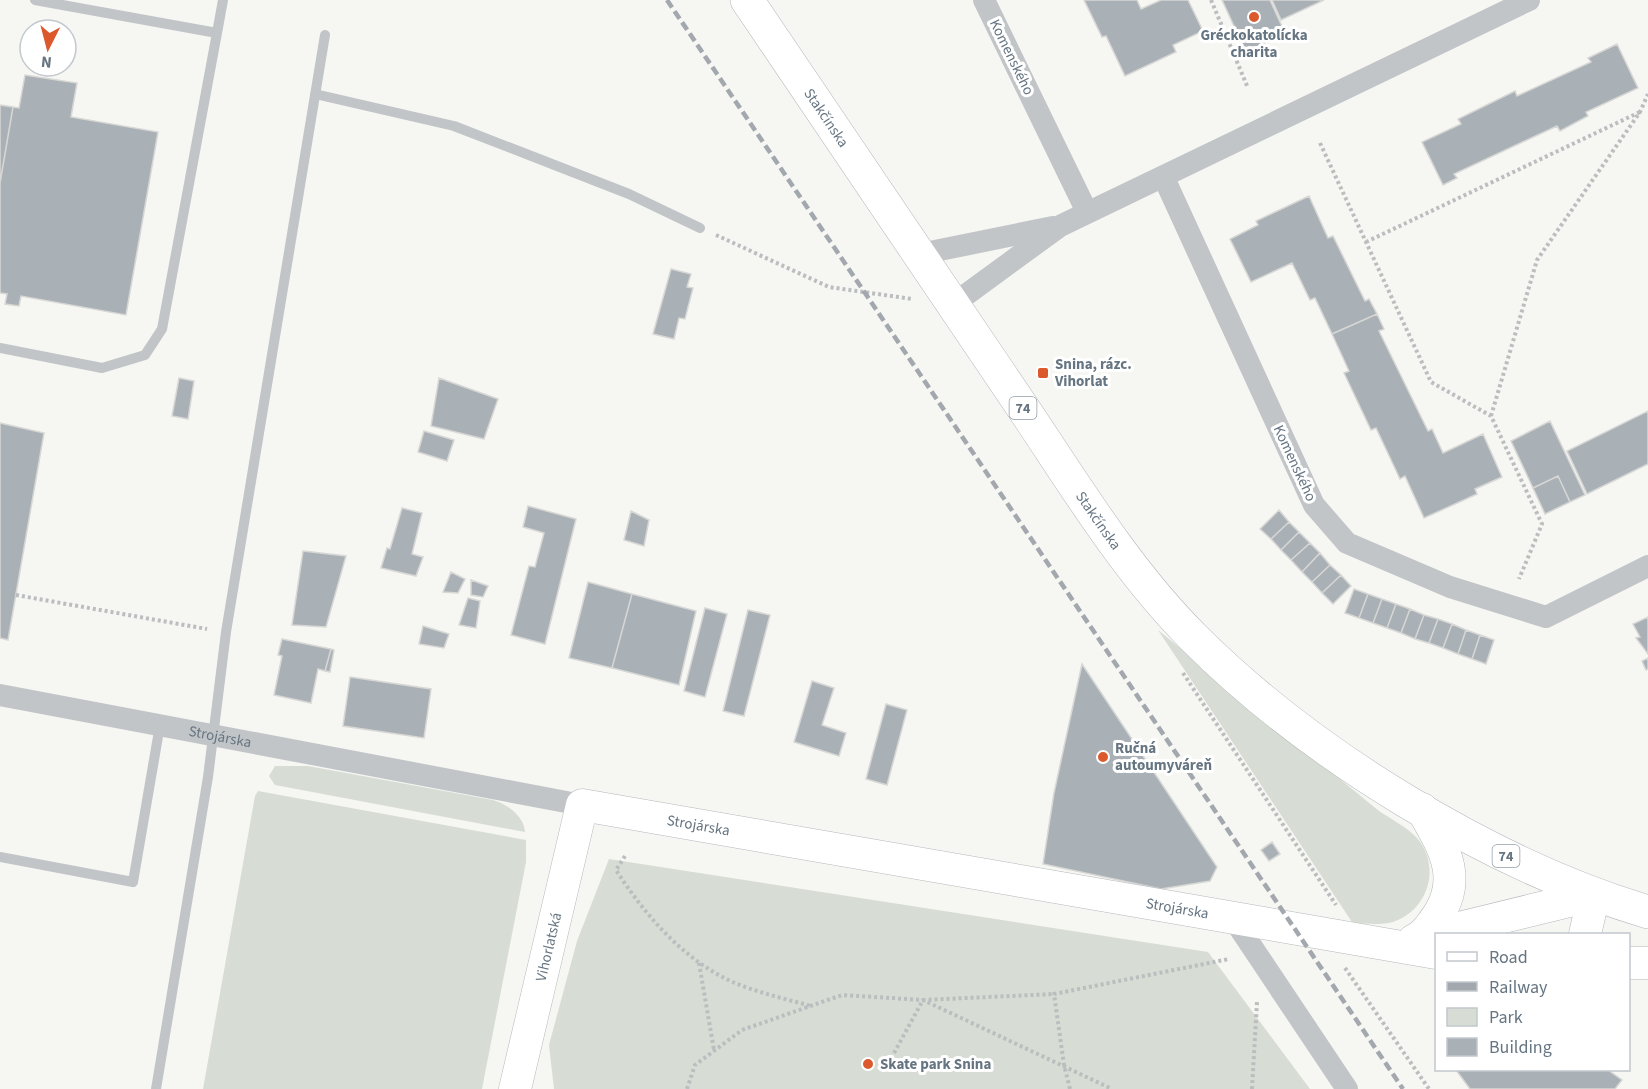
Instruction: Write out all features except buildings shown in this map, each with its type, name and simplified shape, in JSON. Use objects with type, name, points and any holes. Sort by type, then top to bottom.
[{"type":"main road","name":"Stakčínska","points":[[747,0],[1093,514],[1161,602],[1194,638],[1297,727],[1422,809],[1514,861],[1594,895]]},
{"type":"main road","name":"Strojárska","points":[[582,805],[1232,917],[1418,945],[1435,940]]},
{"type":"main road","name":"Vihorlatská","points":[[515,1089],[582,805]]},
{"type":"main road","points":[[1418,945],[1446,901],[1450,880],[1449,861],[1422,809]]},
{"type":"main road","points":[[1585,933],[1594,895]]},
{"type":"main road","name":"Strojárska","points":[[1460,933],[1594,895]]},
{"type":"main road","name":"74","points":[[1594,895],[1648,912]]},
{"type":"main road","points":[[1630,963],[1648,963]]},
{"type":"street","name":"Komenského","points":[[984,0],[1087,212]]},
{"type":"street","points":[[952,305],[1060,226],[1164,178],[1529,0]]},
{"type":"street","name":"Komenského","points":[[1164,178],[1314,505],[1347,543],[1450,587],[1546,617],[1648,566]]},
{"type":"street","points":[[920,254],[1060,226]]},
{"type":"street","name":"Strojárska","points":[[0,695],[582,805]]},
{"type":"street","points":[[1232,917],[1347,1089]]},
{"type":"lane","points":[[35,0],[217,33]]},
{"type":"lane","points":[[0,348],[102,368],[145,355],[162,328],[223,0]]},
{"type":"lane","points":[[156,1089],[213,735],[226,632],[326,35]]},
{"type":"lane","points":[[315,94],[454,126],[629,195],[700,228]]},
{"type":"lane","points":[[0,857],[133,882],[160,725]]},
{"type":"path","points":[[1211,0],[1248,88]]},
{"type":"path","points":[[1491,416],[1537,260],[1640,112],[1648,94]]},
{"type":"path","points":[[1366,242],[1640,112]]},
{"type":"path","points":[[1320,143],[1431,382],[1491,416],[1542,524],[1519,579]]},
{"type":"path","points":[[700,228],[830,287],[899,297]]},
{"type":"path","points":[[16,595],[226,632]]},
{"type":"path","points":[[1181,669],[1339,909]]},
{"type":"path","points":[[625,856],[616,870],[634,898],[664,933],[699,962],[735,982],[811,1006]]},
{"type":"path","points":[[687,1089],[695,1065],[742,1030],[842,995],[923,1000],[1054,994],[1257,953],[1257,1029],[1252,1089]]},
{"type":"path","points":[[699,962],[714,1051]]},
{"type":"path","points":[[1341,962],[1430,1089]]},
{"type":"path","points":[[1054,994],[1064,1065],[1070,1089]]},
{"type":"path","points":[[894,1053],[923,1000]]},
{"type":"path","points":[[923,1000],[1112,1089]]},
{"type":"green space","points":[[1158,630],[1379,811],[1417,838],[1424,849],[1430,872],[1424,895],[1409,914],[1387,923],[1352,922]]},
{"type":"green space","points":[[275,766],[308,766],[493,800],[504,804],[518,816],[525,832],[275,785],[269,776]]},
{"type":"green space","points":[[258,791],[526,840],[526,862],[482,1089],[203,1089],[255,796]]},
{"type":"green space","points":[[609,859],[1208,952],[1310,1089],[554,1089],[549,1045],[577,941]]},
{"type":"railway","points":[[667,0],[1403,1089]]},
{"type":"place","name":"Gréckokatolícka charita","points":[[1254,17]]},
{"type":"place","name":"Snina, rázc. Vihorlat","points":[[1043,373]]},
{"type":"place","name":"Ručná autoumyváreň","points":[[1103,757]]},
{"type":"place","name":"Skate park Snina","points":[[868,1064]]}]
